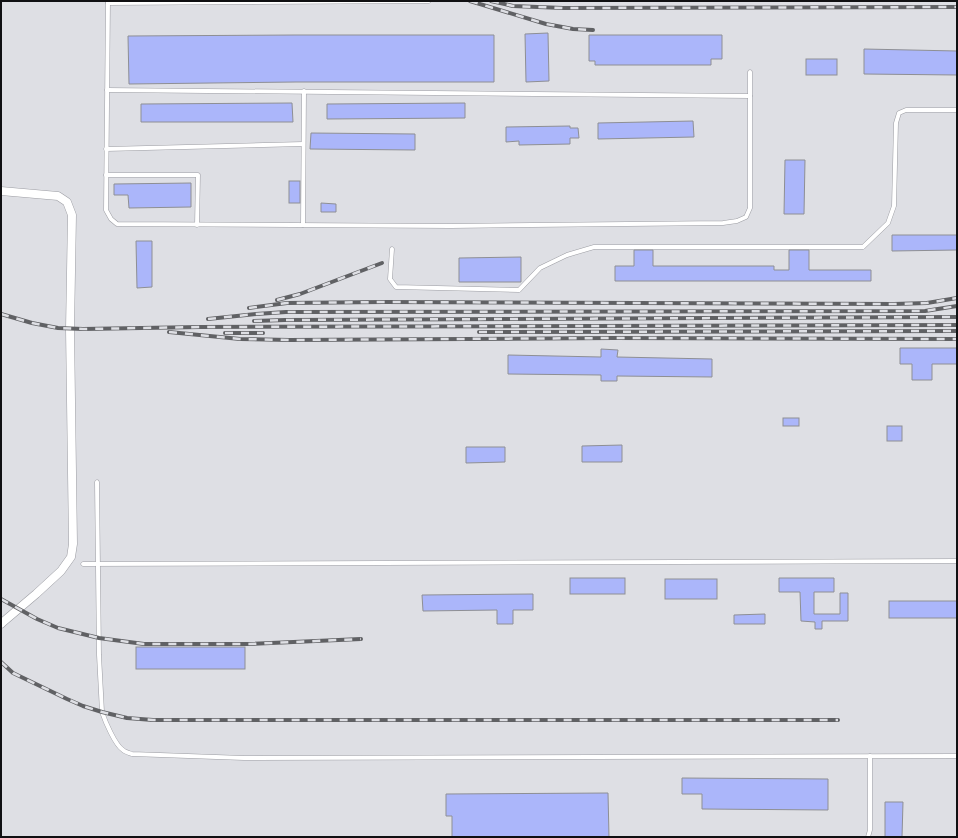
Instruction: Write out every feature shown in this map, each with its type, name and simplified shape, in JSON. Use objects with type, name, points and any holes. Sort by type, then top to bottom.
[{"type":"street","points":[[1,191],[58,196],[67,202],[72,215],[70,329],[73,544],[71,557],[61,571],[1,624]]},
{"type":"lane","points":[[429,1],[108,2],[106,210],[111,219],[117,224],[451,226],[723,223],[737,221],[746,217],[750,208],[750,72]]},
{"type":"lane","points":[[107,90],[750,96]]},
{"type":"lane","points":[[303,225],[304,92]]},
{"type":"lane","points":[[392,249],[390,278],[396,287],[519,290],[540,268],[567,255],[594,247],[863,247],[888,223],[894,206],[896,124],[899,113],[906,110],[957,110]]},
{"type":"lane","points":[[106,149],[303,144]]},
{"type":"lane","points":[[106,175],[198,175],[197,225]]},
{"type":"lane","points":[[97,482],[97,564],[102,712],[114,740],[122,750],[132,754],[244,758],[957,756]]},
{"type":"lane","points":[[83,564],[957,561]]},
{"type":"lane","points":[[868,837],[870,830],[870,756]]},
{"type":"building","points":[[548,33],[549,81],[526,82],[525,34]]},
{"type":"building","points":[[494,35],[494,82],[129,84],[128,36]]},
{"type":"building","points":[[589,35],[722,35],[722,59],[711,59],[711,65],[595,65],[595,61],[589,61]]},
{"type":"building","points":[[864,49],[957,51],[957,75],[864,74]]},
{"type":"building","points":[[806,59],[837,59],[837,75],[806,75]]},
{"type":"building","points":[[292,103],[293,122],[141,122],[141,104]]},
{"type":"building","points":[[465,103],[465,118],[327,119],[327,104]]},
{"type":"building","points":[[693,121],[694,137],[598,139],[598,123]]},
{"type":"building","points":[[570,126],[570,128],[578,128],[579,138],[570,138],[570,144],[519,145],[519,141],[506,142],[506,127]]},
{"type":"building","points":[[311,133],[415,134],[415,150],[310,149]]},
{"type":"building","points":[[785,160],[805,160],[804,214],[784,214]]},
{"type":"building","points":[[289,181],[300,181],[300,203],[289,203]]},
{"type":"building","points":[[191,183],[191,207],[129,208],[128,195],[114,195],[114,184]]},
{"type":"building","points":[[321,203],[336,204],[336,212],[321,212]]},
{"type":"building","points":[[892,235],[957,235],[957,250],[892,251]]},
{"type":"building","points":[[136,241],[152,241],[152,287],[137,288]]},
{"type":"building","points":[[634,250],[653,250],[653,266],[774,266],[774,270],[789,270],[789,250],[809,250],[809,270],[871,270],[871,281],[615,281],[615,266],[634,266]]},
{"type":"building","points":[[521,257],[521,282],[459,282],[459,258]]},
{"type":"building","points":[[900,348],[957,348],[957,364],[932,364],[932,380],[912,380],[912,364],[900,364]]},
{"type":"building","points":[[601,349],[618,350],[617,357],[712,359],[712,377],[617,376],[617,381],[601,381],[601,375],[508,374],[508,355],[601,357]]},
{"type":"building","points":[[783,418],[799,418],[799,426],[783,426]]},
{"type":"building","points":[[887,426],[902,426],[902,441],[887,441]]},
{"type":"building","points":[[622,445],[622,462],[582,462],[582,446]]},
{"type":"building","points":[[466,447],[505,447],[505,462],[466,463]]},
{"type":"building","points":[[570,578],[625,578],[625,594],[570,594]]},
{"type":"building","points":[[779,578],[834,578],[834,592],[814,592],[814,614],[840,614],[840,593],[848,593],[848,621],[822,621],[822,629],[815,629],[815,622],[801,621],[800,592],[779,592]]},
{"type":"building","points":[[665,579],[717,579],[717,599],[665,599]]},
{"type":"building","points":[[533,594],[533,610],[513,610],[513,624],[497,624],[497,610],[423,611],[422,595]]},
{"type":"building","points":[[889,601],[957,601],[957,618],[889,618]]},
{"type":"building","points":[[765,614],[765,624],[734,624],[734,615]]},
{"type":"building","points":[[136,647],[245,647],[245,669],[136,669]]},
{"type":"building","points":[[682,778],[828,779],[828,810],[702,809],[702,794],[682,794]]},
{"type":"building","points":[[608,793],[609,837],[452,837],[452,816],[446,816],[446,794]]},
{"type":"building","points":[[885,802],[903,802],[902,837],[885,837]]},
{"type":"railway","points":[[470,1],[546,24],[573,29],[593,30]]},
{"type":"railway","points":[[491,1],[513,6],[563,8],[957,7]]},
{"type":"railway","points":[[277,300],[300,294],[382,263]]},
{"type":"railway","points":[[249,308],[287,303],[384,302],[894,304],[927,303],[957,298]]},
{"type":"railway","points":[[208,319],[286,312],[925,311],[957,306]]},
{"type":"railway","points":[[1,314],[32,323],[58,328],[83,329],[200,327],[957,325]]},
{"type":"railway","points":[[254,321],[957,317]]},
{"type":"railway","points":[[479,332],[957,331]]},
{"type":"railway","points":[[169,332],[240,339],[289,340],[614,338],[957,339]]},
{"type":"railway","points":[[225,333],[263,333]]},
{"type":"railway","points":[[1,599],[37,619],[58,628],[99,638],[144,644],[249,644],[361,639]]},
{"type":"railway","points":[[1,662],[13,673],[83,706],[127,718],[153,720],[838,720]]}]
